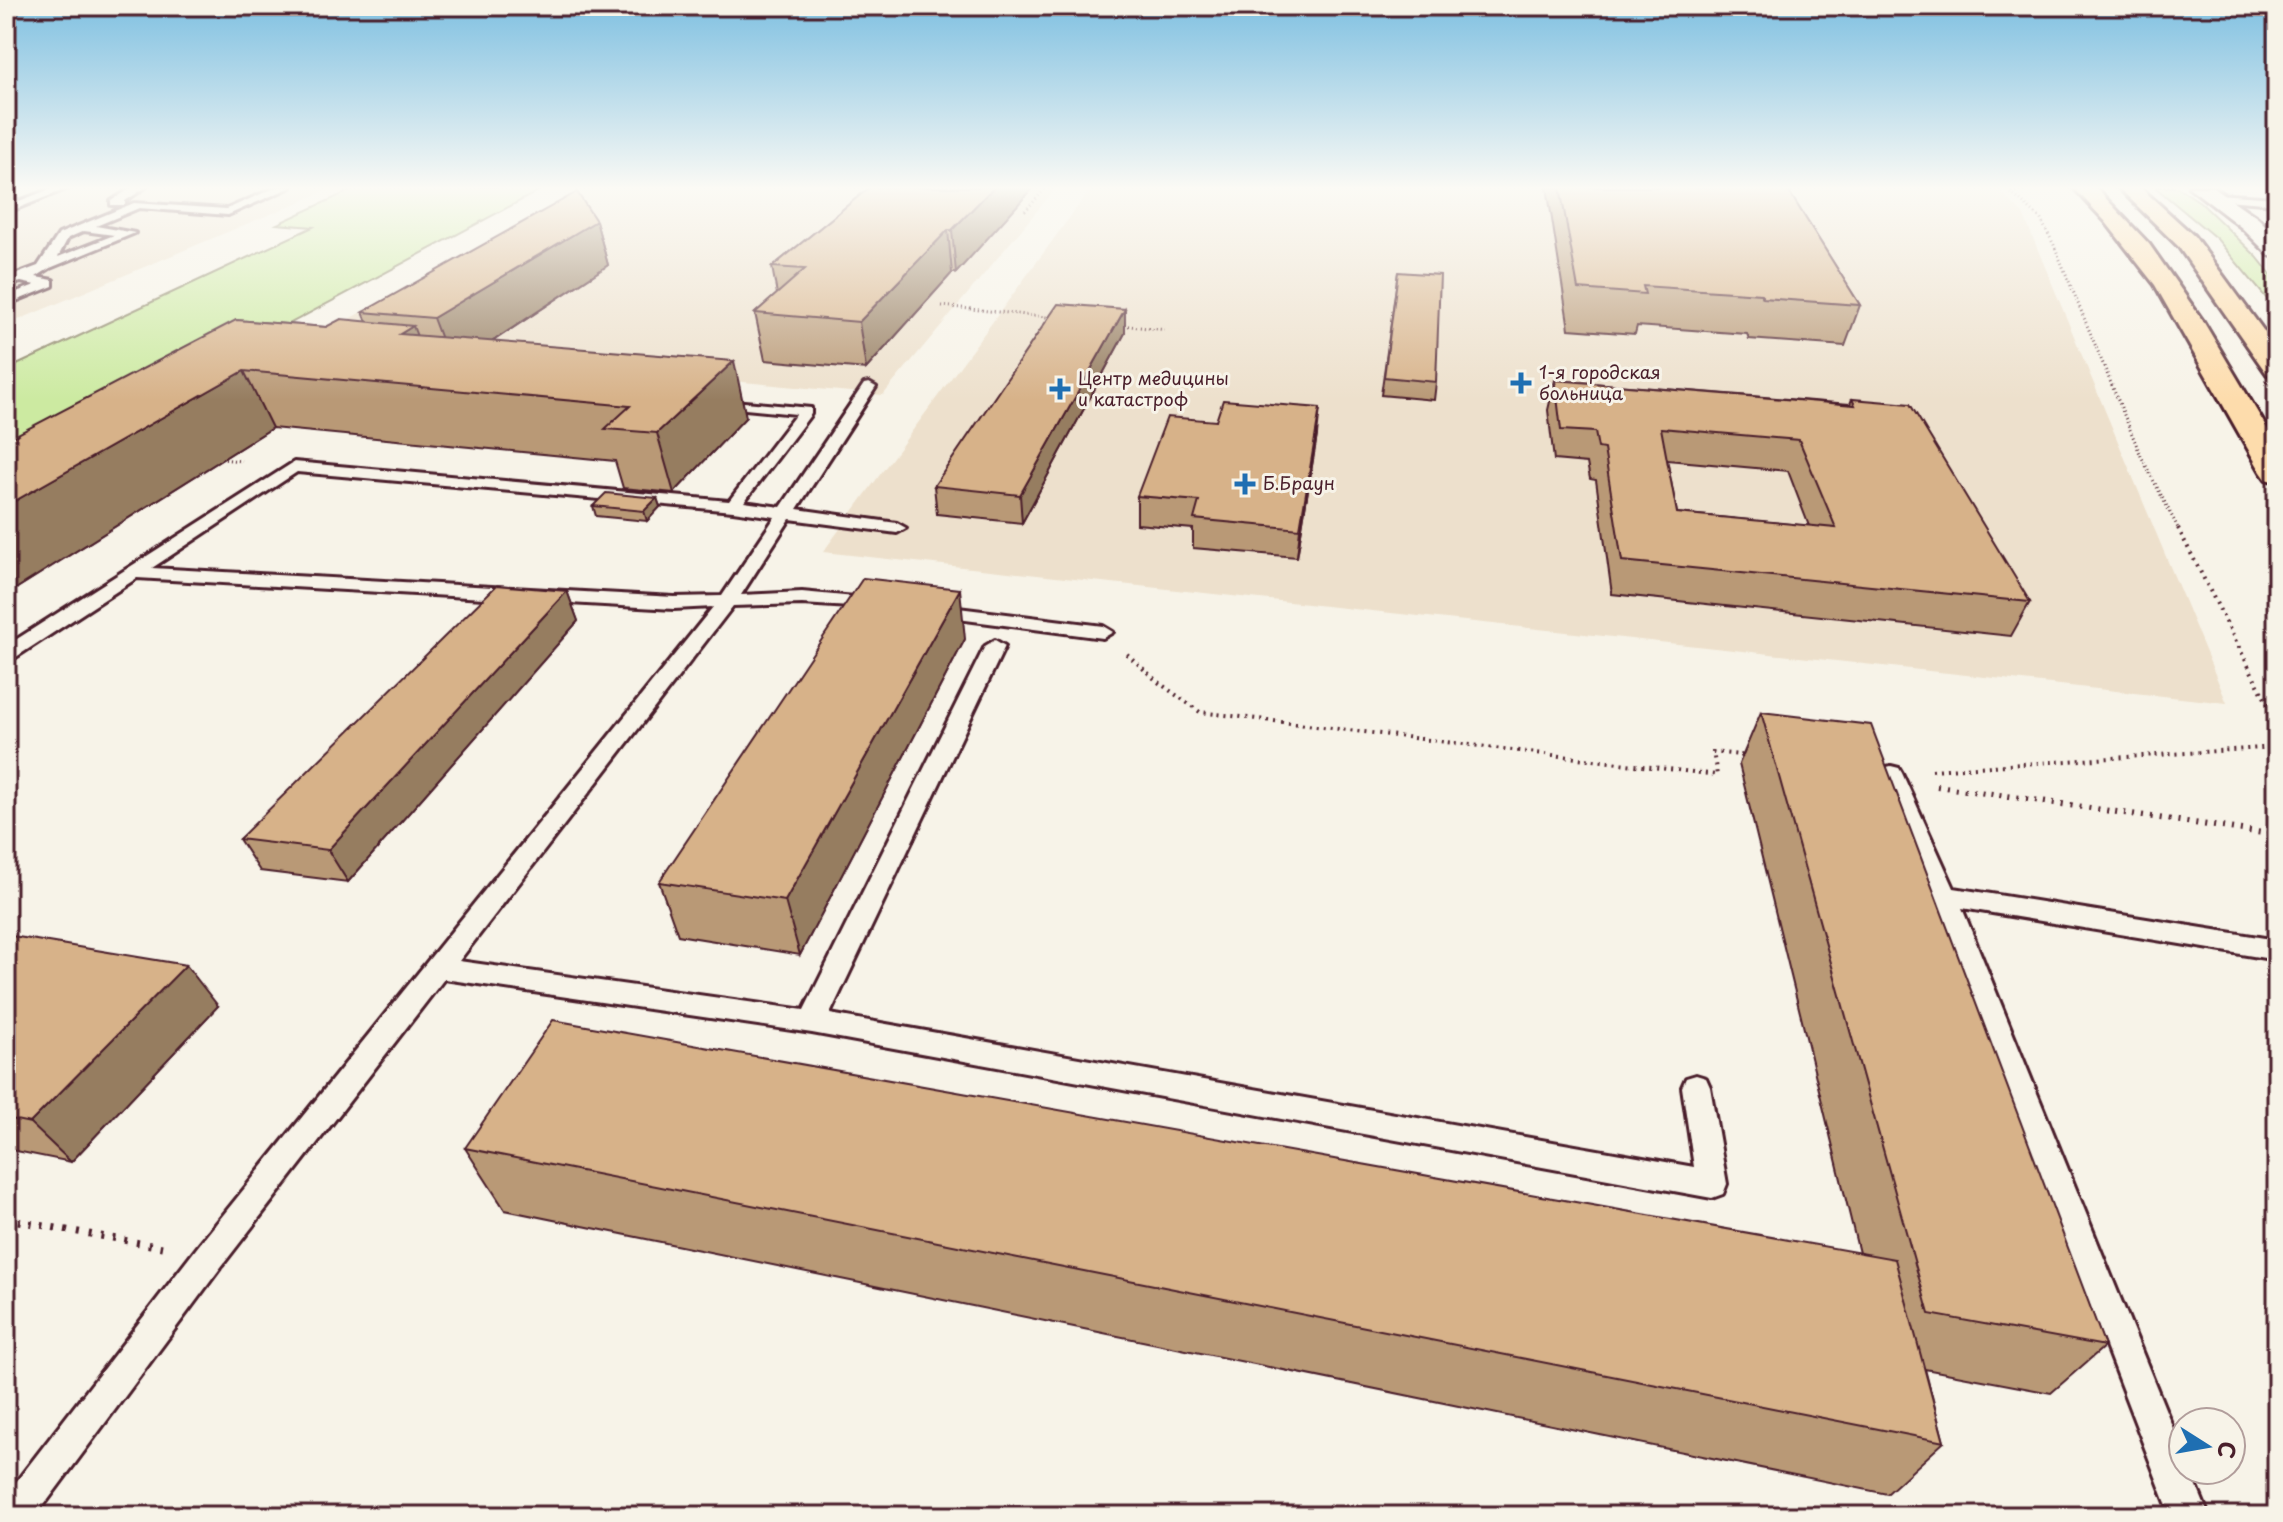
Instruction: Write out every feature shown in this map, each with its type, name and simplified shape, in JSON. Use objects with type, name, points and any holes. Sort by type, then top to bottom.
[{"type":"main road","points":[[2150,258],[2277,472]]},
{"type":"main road","points":[[2198,258],[2277,368]]},
{"type":"lane","points":[[50,264],[53,258]]},
{"type":"lane","points":[[6,282],[22,279],[65,258]]},
{"type":"lane","points":[[6,301],[49,283],[22,279]]},
{"type":"lane","points":[[13,1516],[210,1256],[727,602],[869,387]]},
{"type":"lane","points":[[697,400],[806,411],[733,506]]},
{"type":"lane","points":[[6,655],[294,467],[733,506],[897,528]]},
{"type":"lane","points":[[134,572],[674,603],[802,598],[1103,632]]},
{"type":"lane","points":[[812,1022],[995,646]]},
{"type":"lane","points":[[1891,773],[1945,896],[2190,1516]]},
{"type":"lane","points":[[1945,896],[2277,950]]},
{"type":"lane","points":[[439,968],[812,1022],[1712,1184],[1696,1087]]},
{"type":"path","points":[[2059,258],[2141,456],[2277,722]]},
{"type":"path","points":[[942,306],[1062,319]]},
{"type":"path","points":[[1107,323],[1167,330]]},
{"type":"path","points":[[1103,632],[1158,682],[1200,712],[1717,775],[1713,752],[1758,757]]},
{"type":"path","points":[[1891,773],[2277,747]]},
{"type":"path","points":[[1891,773],[1956,791],[2277,835]]},
{"type":"path","points":[[6,1219],[210,1256]]},
{"type":"shaded area","points":[[6,258],[166,258],[6,325]]},
{"type":"shaded area","points":[[457,258],[997,258],[883,395],[308,342]]},
{"type":"shaded area","name":"1-я городская больница","points":[[1040,258],[2041,258],[2227,703],[823,552]]},
{"type":"green space","points":[[246,258],[413,258],[167,389],[6,453],[6,370]]},
{"type":"green space","points":[[2233,258],[2258,258],[2277,282],[2277,311]]},
{"type":"building","points":[[459,258],[534,258],[433,318],[363,312]]},
{"type":"building","points":[[783,258],[921,258],[859,322],[755,313],[805,269],[772,267]]},
{"type":"building","points":[[1573,258],[1831,258],[1860,305],[1643,286],[1645,294],[1578,289]]},
{"type":"building","points":[[1398,272],[1440,275],[1436,382],[1384,377]]},
{"type":"building","points":[[1058,304],[1125,309],[1020,495],[934,486]]},
{"type":"building","points":[[341,319],[413,326],[400,334],[734,361],[657,433],[605,429],[630,406],[244,371],[6,506],[6,440],[236,320],[326,327]]},
{"type":"building","points":[[1555,380],[1855,405],[1852,399],[1910,404],[2030,602],[1622,561],[1604,449],[1598,448],[1595,432],[1561,430]],"holes":[[[1661,428],[1799,440],[1836,528],[1677,513]]]},
{"type":"building","points":[[1223,400],[1320,408],[1300,529],[1194,519],[1199,501],[1137,496],[1167,417],[1216,421]]},
{"type":"building","points":[[606,493],[657,498],[644,511],[593,506]]},
{"type":"building","points":[[863,578],[960,589],[785,901],[659,882]]},
{"type":"building","points":[[497,585],[567,591],[328,850],[239,839]]},
{"type":"building","points":[[1761,712],[1871,725],[2105,1346],[1929,1314]]},
{"type":"building","points":[[6,935],[186,965],[30,1123],[6,1118]]},
{"type":"building","points":[[553,1020],[1895,1259],[1944,1442],[465,1148]]},
{"type":"place","name":"1-я городская больница","points":[[1521,383]]},
{"type":"place","name":"Центр медицины и катастроф","points":[[1060,389]]},
{"type":"place","name":"Б.Браун","points":[[1245,484]]}]
